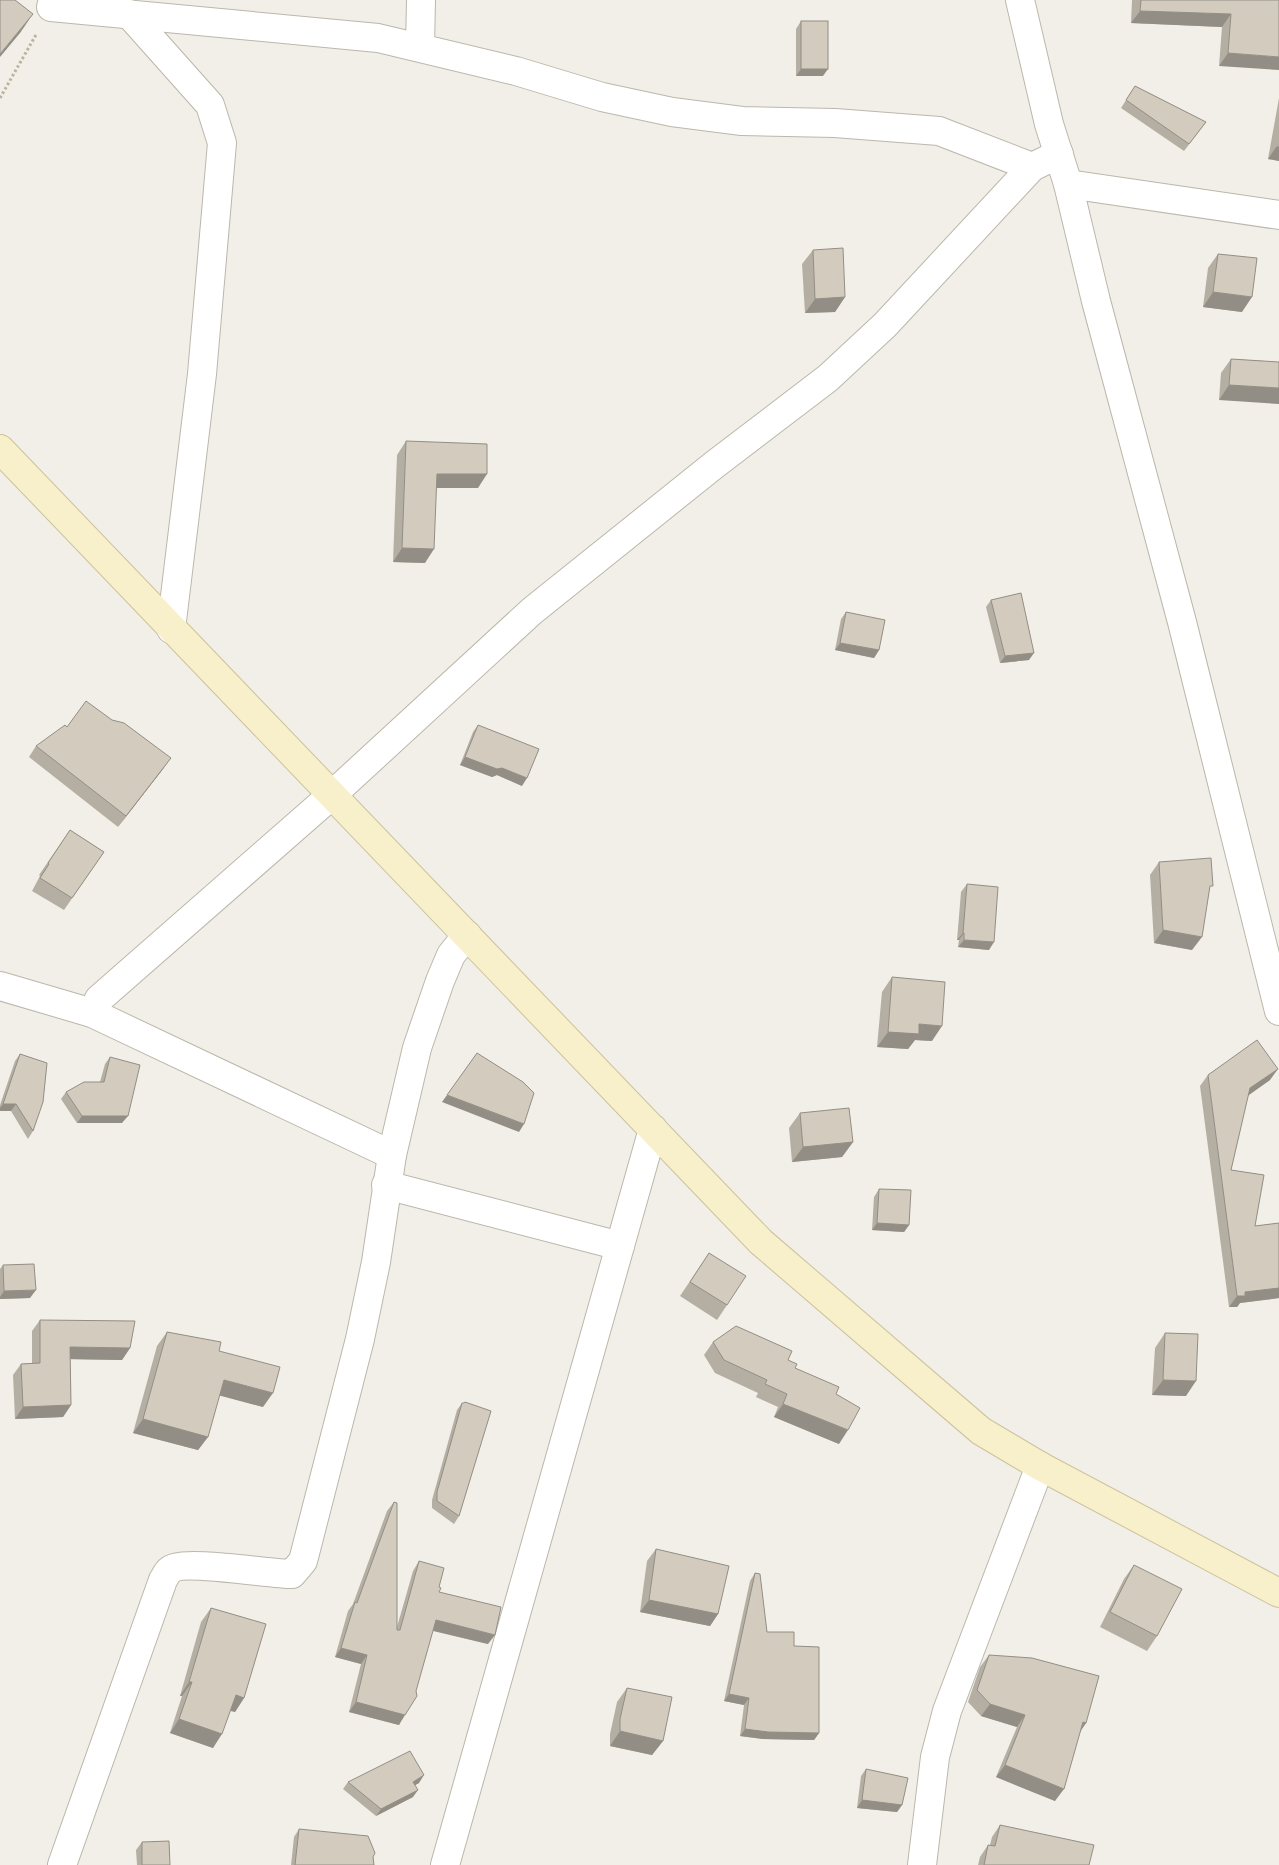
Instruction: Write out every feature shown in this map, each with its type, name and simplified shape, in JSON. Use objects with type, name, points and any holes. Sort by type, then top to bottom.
[{"type":"main road","points":[[0,448],[171,629],[333,794],[761,1242],[981,1431],[1040,1466],[1279,1593]]},
{"type":"street","points":[[420,47],[421,0]]},
{"type":"street","points":[[1020,0],[1049,124],[1068,184],[1096,301],[1182,622],[1279,1011]]},
{"type":"street","points":[[52,3],[129,14],[378,38],[516,71],[602,97],[672,112],[742,121],[835,123],[939,131],[1032,167]]},
{"type":"street","points":[[129,14],[210,105],[222,143],[202,374],[171,629]]},
{"type":"street","points":[[92,1013],[99,999],[333,794],[532,611],[722,459],[828,378],[885,325],[1032,167],[1058,154]]},
{"type":"street","points":[[1068,184],[1279,215]]},
{"type":"street","points":[[62,1865],[163,1580],[170,1570],[182,1566],[204,1566],[292,1574],[303,1561],[360,1339],[376,1262],[386,1185],[417,1048],[451,955],[467,935]]},
{"type":"street","points":[[0,986],[92,1013],[392,1155]]},
{"type":"street","points":[[445,1865],[653,1129]]},
{"type":"street","points":[[386,1185],[620,1246]]},
{"type":"street","points":[[922,1865],[935,1757],[945,1718],[1040,1466]]},
{"type":"path","points":[[0,98],[52,3]]},
{"type":"building","points":[[0,0],[15,0],[33,14],[0,54]]},
{"type":"building","points":[[1141,0],[1279,0],[1279,57],[1228,53],[1231,14],[1140,11]]},
{"type":"building","points":[[801,21],[828,21],[828,69],[801,69]]},
{"type":"building","points":[[1135,86],[1206,122],[1189,144],[1126,100]]},
{"type":"building","points":[[843,248],[845,297],[815,299],[813,250]]},
{"type":"building","points":[[1218,254],[1257,258],[1252,297],[1213,292]]},
{"type":"building","points":[[1231,359],[1279,362],[1279,388],[1229,385]]},
{"type":"building","points":[[406,441],[487,444],[487,474],[437,474],[434,549],[402,548]]},
{"type":"building","points":[[1021,593],[1034,653],[1005,656],[991,600]]},
{"type":"building","points":[[846,612],[885,620],[879,650],[840,643]]},
{"type":"building","points":[[86,701],[112,720],[124,723],[171,758],[126,816],[36,746],[65,725],[67,727]]},
{"type":"building","points":[[478,725],[539,749],[527,778],[465,757]]},
{"type":"building","points":[[70,830],[104,852],[72,898],[40,878]]},
{"type":"building","points":[[1211,858],[1213,886],[1210,886],[1202,937],[1163,930],[1159,862]]},
{"type":"building","points":[[967,884],[998,887],[994,942],[964,940]]},
{"type":"building","points":[[892,977],[945,982],[942,1026],[919,1024],[919,1034],[888,1032]]},
{"type":"building","points":[[1257,1040],[1278,1069],[1250,1088],[1231,1170],[1264,1175],[1255,1226],[1279,1223],[1279,1288],[1245,1292],[1245,1296],[1237,1296],[1208,1075]]},
{"type":"building","points":[[477,1053],[523,1082],[534,1093],[524,1124],[447,1095]]},
{"type":"building","points":[[20,1054],[47,1063],[43,1102],[33,1131],[16,1104],[3,1104]]},
{"type":"building","points":[[110,1057],[140,1065],[128,1116],[82,1116],[66,1092],[84,1082],[104,1082]]},
{"type":"building","points":[[849,1108],[853,1142],[803,1147],[800,1113]]},
{"type":"building","points":[[879,1189],[911,1190],[909,1225],[877,1223]]},
{"type":"building","points":[[709,1253],[746,1276],[727,1305],[690,1282]]},
{"type":"building","points":[[34,1264],[36,1290],[4,1291],[3,1265]]},
{"type":"building","points":[[40,1320],[135,1321],[130,1348],[70,1347],[71,1405],[23,1407],[21,1364],[40,1363]]},
{"type":"building","points":[[736,1326],[792,1351],[788,1360],[797,1364],[795,1368],[839,1387],[836,1394],[860,1408],[848,1430],[783,1404],[787,1394],[765,1384],[767,1380],[724,1360],[713,1342]]},
{"type":"building","points":[[167,1332],[221,1342],[219,1351],[280,1367],[273,1393],[224,1380],[208,1437],[143,1419]]},
{"type":"building","points":[[1165,1333],[1198,1334],[1196,1381],[1163,1380]]},
{"type":"building","points":[[465,1402],[491,1411],[459,1516],[437,1501],[437,1492],[462,1403]]},
{"type":"building","points":[[394,1502],[397,1503],[397,1630],[400,1630],[419,1561],[444,1568],[439,1592],[501,1607],[495,1635],[436,1620],[416,1691],[417,1696],[405,1715],[356,1702],[367,1655],[341,1648],[355,1602],[357,1603]]},
{"type":"building","points":[[656,1549],[729,1566],[718,1614],[649,1600]]},
{"type":"building","points":[[1134,1565],[1182,1589],[1157,1636],[1110,1612]]},
{"type":"building","points":[[755,1573],[760,1574],[767,1632],[794,1632],[794,1646],[819,1647],[819,1733],[768,1732],[745,1729],[749,1698],[729,1694]]},
{"type":"building","points":[[211,1608],[266,1624],[244,1698],[236,1695],[222,1734],[179,1719],[192,1682],[189,1682]]},
{"type":"building","points":[[989,1655],[1032,1658],[1099,1676],[1086,1723],[1083,1722],[1064,1789],[1005,1765],[1025,1715],[990,1704],[977,1690]]},
{"type":"building","points":[[627,1688],[672,1697],[663,1741],[620,1731],[620,1719]]},
{"type":"building","points":[[410,1751],[424,1775],[413,1782],[418,1790],[381,1809],[348,1782]]},
{"type":"building","points":[[866,1769],[908,1778],[902,1805],[862,1800]]},
{"type":"building","points":[[1000,1825],[1094,1845],[1089,1865],[984,1865],[988,1845],[995,1846]]},
{"type":"building","points":[[299,1829],[368,1836],[375,1853],[373,1857],[374,1865],[295,1865]]},
{"type":"building","points":[[169,1841],[170,1865],[142,1865],[142,1842]]}]
